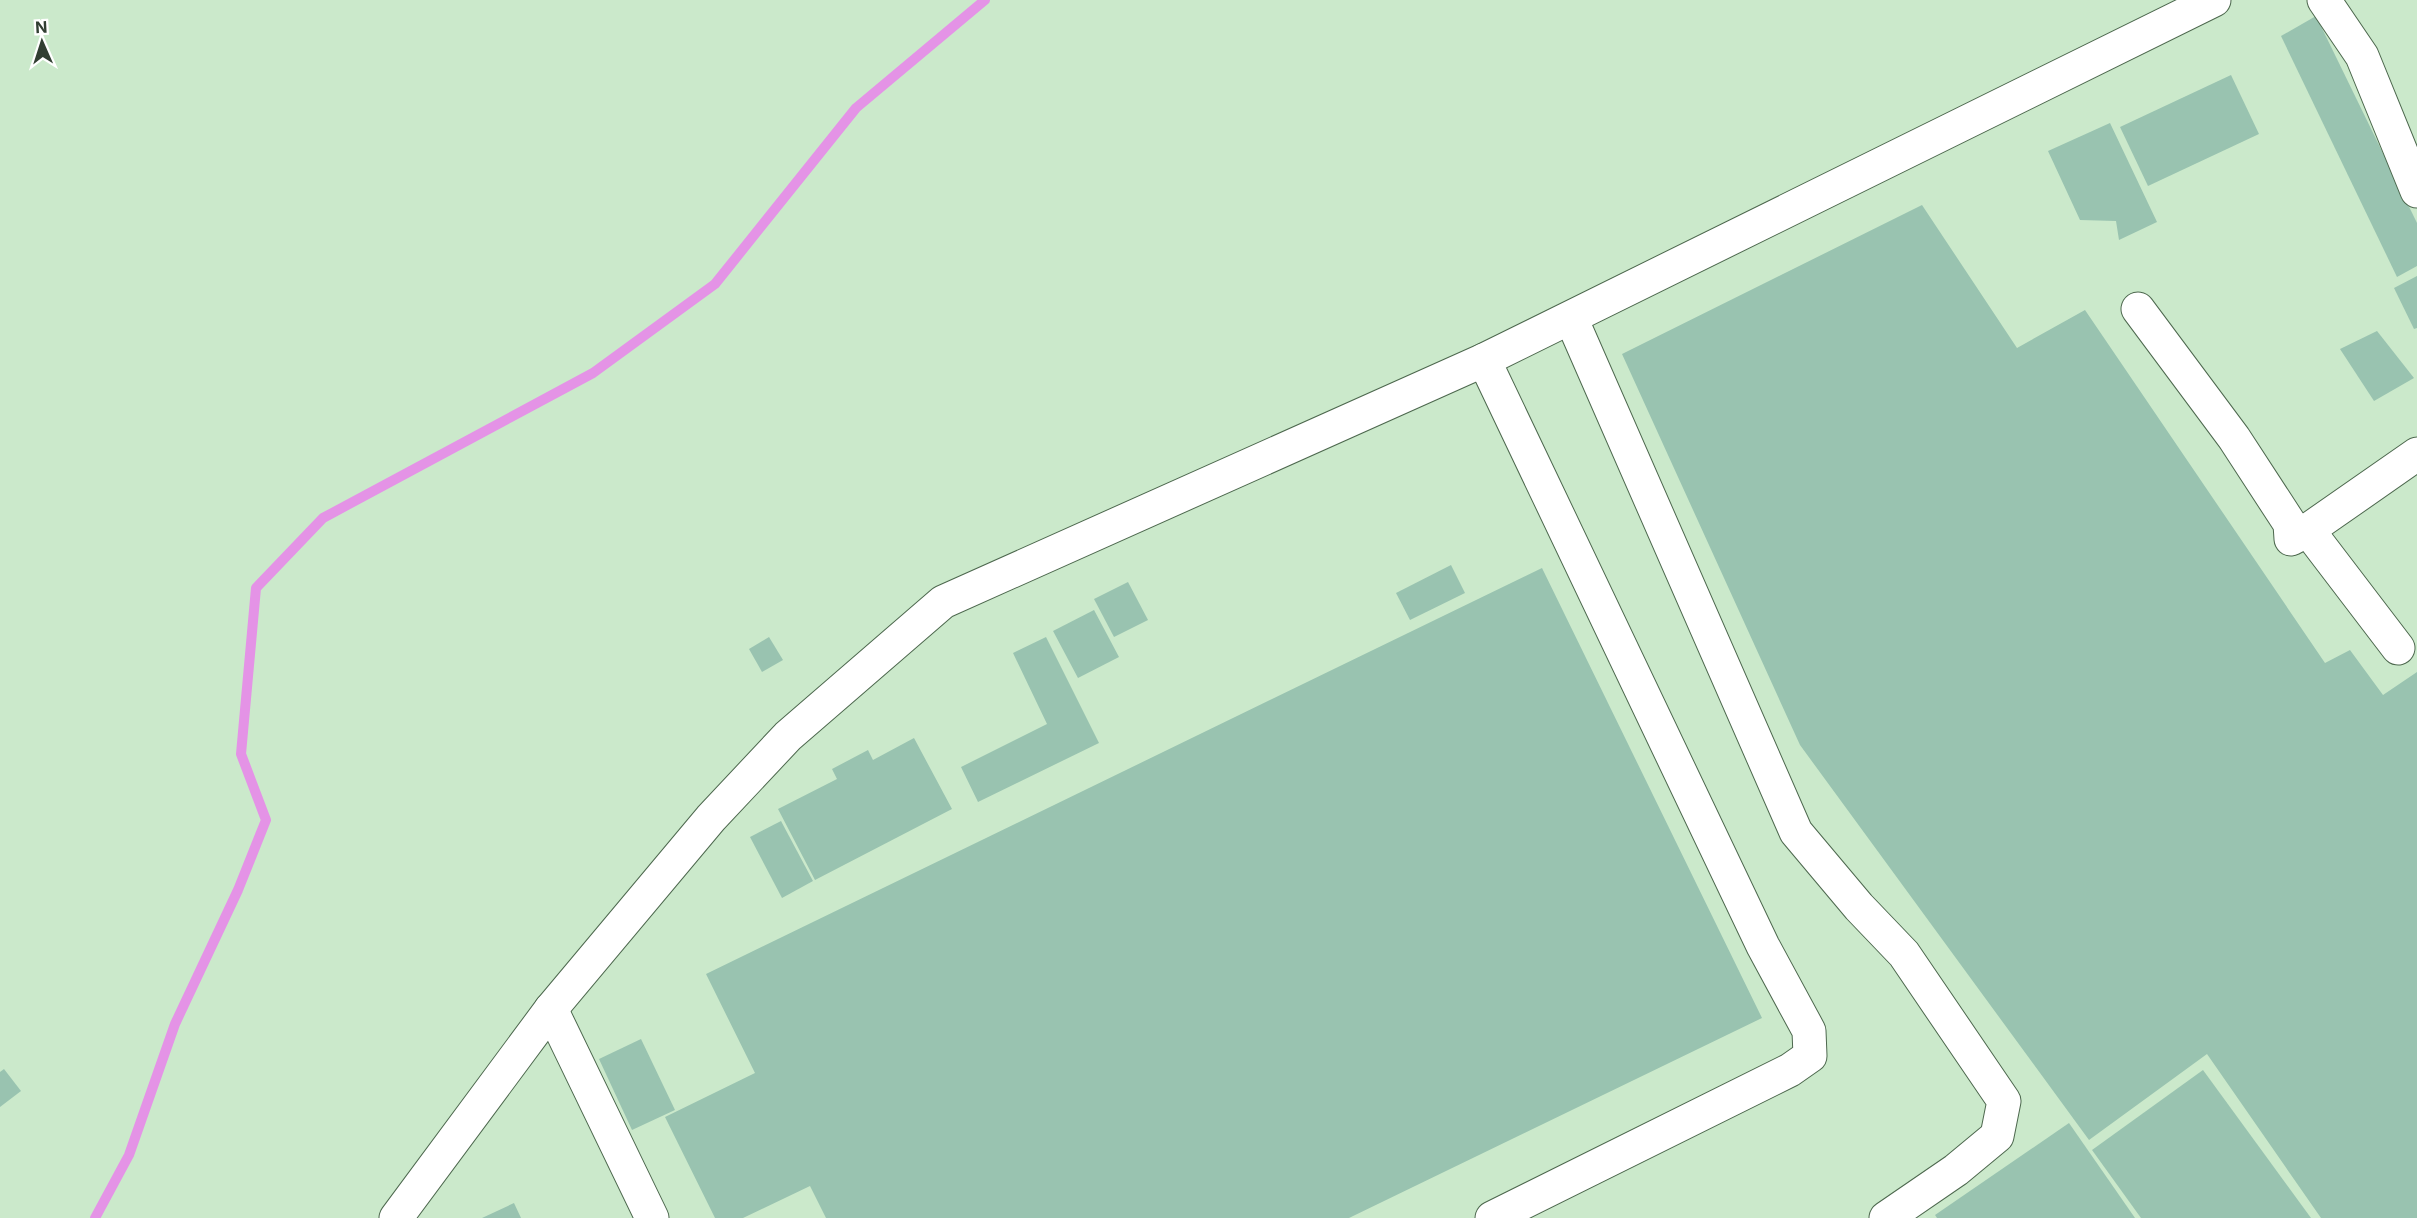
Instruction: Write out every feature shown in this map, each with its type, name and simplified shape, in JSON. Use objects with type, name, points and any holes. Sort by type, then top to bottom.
[{"type":"lane","points":[[396,1218],[551,1009],[711,818],[788,736],[943,602],[1484,360],[2214,0]]},
{"type":"lane","points":[[2324,0],[2362,56],[2417,190]]},
{"type":"lane","points":[[2138,309],[2234,438],[2290,524],[2291,539],[2308,530],[2417,454]]},
{"type":"lane","points":[[1571,318],[1796,832],[1858,908],[1904,954],[2004,1101],[1997,1136],[1956,1170],[1886,1218]]},
{"type":"lane","points":[[1484,360],[1762,946],[1809,1031],[1810,1056],[1790,1070],[1492,1218]]},
{"type":"lane","points":[[2308,530],[2398,648]]},
{"type":"lane","points":[[551,1009],[652,1218]]},
{"type":"building","points":[[2316,16],[2417,223],[2417,266],[2397,277],[2281,36]]},
{"type":"building","points":[[2231,75],[2259,134],[2148,186],[2120,127]]},
{"type":"building","points":[[2110,123],[2157,222],[2119,240],[2116,221],[2080,220],[2048,151]]},
{"type":"building","points":[[1922,205],[2017,348],[2085,310],[2325,663],[2350,650],[2383,695],[2417,672],[2417,1218],[2321,1218],[2207,1054],[2089,1140],[1800,745],[1622,354]]},
{"type":"building","points":[[2417,276],[2417,328],[2414,329],[2394,288]]},
{"type":"building","points":[[2377,331],[2414,378],[2374,401],[2340,349]]},
{"type":"building","points":[[1451,565],[1465,593],[1410,620],[1396,593]]},
{"type":"building","points":[[1542,568],[1762,1018],[1349,1218],[826,1218],[810,1186],[743,1218],[715,1218],[665,1117],[755,1073],[706,974]]},
{"type":"building","points":[[1128,582],[1148,620],[1114,637],[1094,599]]},
{"type":"building","points":[[1094,610],[1119,657],[1078,678],[1053,631]]},
{"type":"building","points":[[769,637],[783,660],[762,672],[749,649]]},
{"type":"building","points":[[1046,637],[1099,743],[978,802],[961,767],[1047,724],[1013,653]]},
{"type":"building","points":[[914,738],[952,809],[815,880],[778,809],[837,779],[832,769],[868,750],[873,760]]},
{"type":"building","points":[[781,821],[813,881],[782,898],[750,837]]},
{"type":"building","points":[[641,1039],[675,1110],[632,1130],[599,1059]]},
{"type":"building","points":[[4,1069],[21,1091],[0,1107],[0,1072]]},
{"type":"building","points":[[2203,1070],[2311,1218],[2141,1218],[2092,1150]]},
{"type":"building","points":[[2069,1123],[2135,1218],[1937,1218],[1935,1215]]},
{"type":"building","points":[[514,1203],[521,1218],[482,1218]]},
{"type":"waterway","points":[[95,1218],[129,1155],[175,1024],[238,890],[266,820],[241,754],[256,588],[323,518],[593,373],[715,284],[856,108],[985,0]]}]
